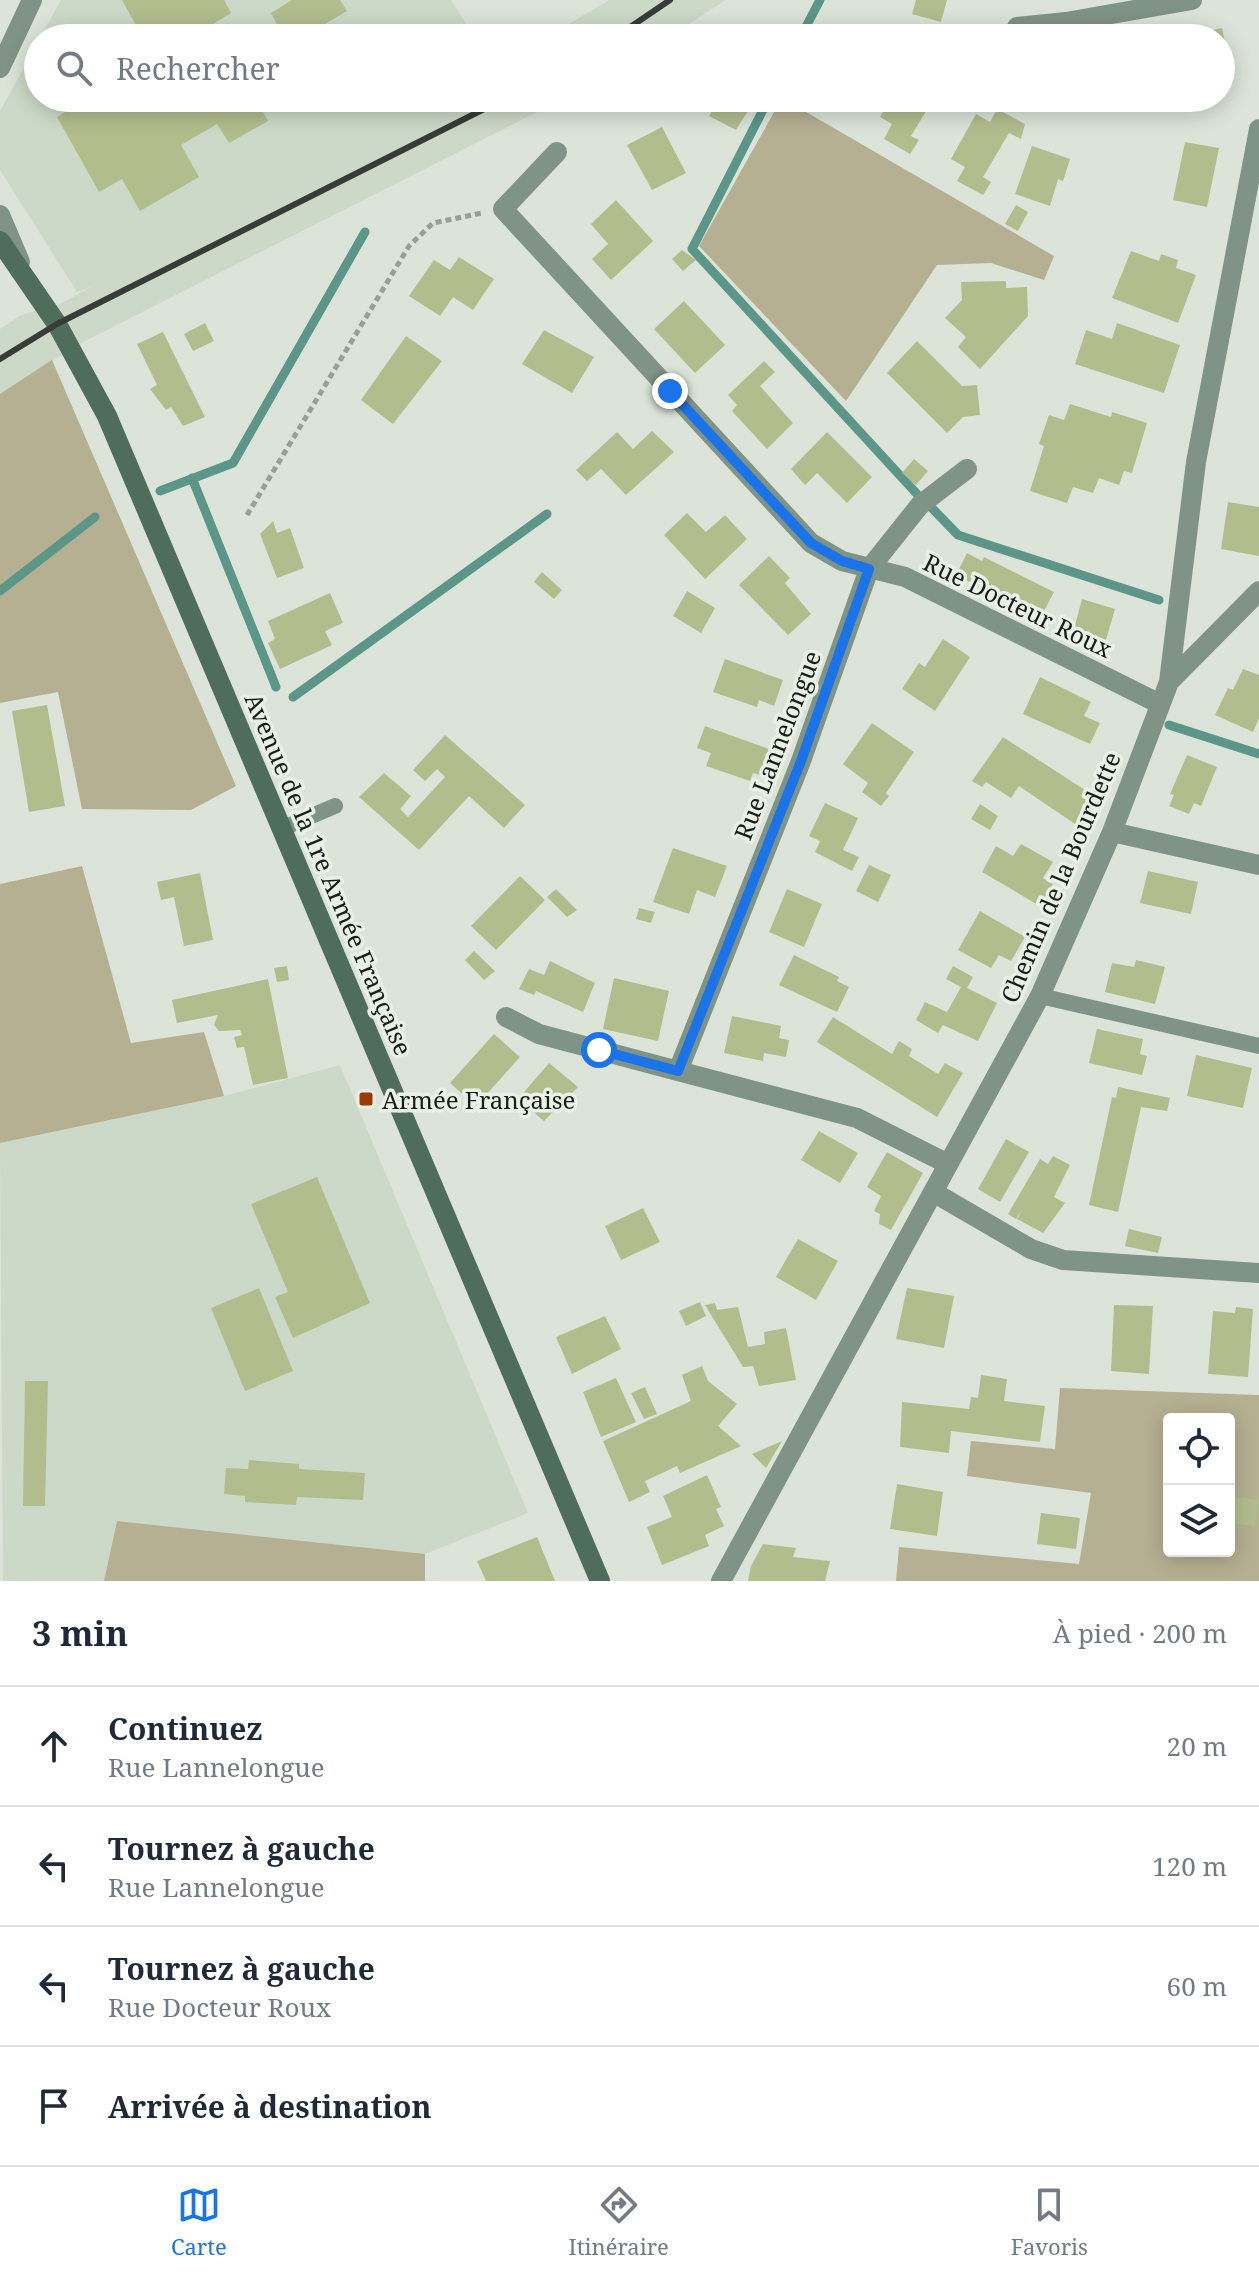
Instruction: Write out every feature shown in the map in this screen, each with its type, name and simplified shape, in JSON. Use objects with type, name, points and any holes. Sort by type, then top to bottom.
[{"type":"main road","name":"Avenue de la 1re Armée Française","points":[[0,241],[25,273],[57,324],[107,416],[600,1581]]},
{"type":"street","points":[[0,68],[6,37],[32,0]]},
{"type":"street","points":[[1046,24],[1192,0]]},
{"type":"street","name":"Chemin de la Bourdette","points":[[721,1581],[1040,996],[1112,832],[1169,682],[1196,462],[1259,129]]},
{"type":"street","points":[[503,209],[557,152]]},
{"type":"street","name":"Rue Docteur Roux","points":[[503,209],[811,543],[842,561],[905,577],[1160,704]]},
{"type":"street","points":[[0,215],[25,273]]},
{"type":"street","name":"Rue Lannelongue","points":[[678,1071],[801,761],[869,569],[920,505],[967,469]]},
{"type":"street","points":[[1169,682],[1259,591]]},
{"type":"street","points":[[1112,832],[1259,865]]},
{"type":"street","points":[[506,1017],[539,1034],[857,1118],[948,1164]]},
{"type":"street","points":[[933,1192],[1031,1249],[1063,1260],[1259,1273]]},
{"type":"lane","points":[[281,829],[335,806]]},
{"type":"lane","points":[[1040,996],[1259,1046]]},
{"type":"path","points":[[247,515],[409,246],[433,223],[503,209]]},
{"type":"shaded area","points":[[61,0],[451,0],[466,24],[48,24]]},
{"type":"shaded area","points":[[609,0],[726,0],[689,24],[569,24]]},
{"type":"shaded area","points":[[24,67],[24,112],[537,112],[83,342],[0,394],[0,329],[21,315],[62,303],[92,286],[77,292],[0,170],[0,111]]},
{"type":"shaded area","points":[[774,112],[806,112],[1054,256],[1044,280],[991,263],[937,265],[846,401],[699,246]]},
{"type":"shaded area","points":[[52,360],[236,786],[191,810],[82,809],[58,692],[0,703],[0,394]]},
{"type":"shaded area","points":[[82,866],[131,1043],[204,1032],[224,1096],[0,1143],[0,884]]},
{"type":"shaded area","points":[[340,1065],[528,1513],[425,1554],[117,1521],[104,1581],[3,1581],[0,1143],[224,1096]]},
{"type":"shaded area","points":[[1060,1388],[1259,1395],[1259,1581],[896,1581],[899,1547],[1079,1564],[1091,1493],[967,1476],[971,1441],[1055,1449]]},
{"type":"shaded area","points":[[117,1521],[425,1554],[425,1581],[104,1581]]},
{"type":"building","points":[[122,0],[224,0],[231,13],[213,24],[135,24]]},
{"type":"building","points":[[292,0],[340,0],[347,11],[325,24],[277,24],[271,13]]},
{"type":"building","points":[[916,0],[947,0],[941,22],[912,14]]},
{"type":"building","points":[[65,112],[263,112],[268,121],[229,143],[217,124],[181,145],[199,177],[140,211],[122,179],[99,192],[57,117]]},
{"type":"building","points":[[712,112],[747,112],[736,130],[709,116]]},
{"type":"building","points":[[883,112],[926,112],[911,136],[919,140],[910,154],[884,139],[892,124],[880,117]]},
{"type":"building","points":[[995,112],[1003,112],[1025,124],[1021,139],[1009,133],[983,177],[991,182],[983,195],[957,181],[965,167],[951,159],[976,114],[990,122]]},
{"type":"building","points":[[662,127],[686,173],[652,190],[627,145]]},
{"type":"building","points":[[1185,142],[1219,148],[1207,207],[1173,200]]},
{"type":"building","points":[[1032,146],[1070,159],[1063,181],[1058,179],[1050,206],[1015,194]]},
{"type":"building","points":[[616,200],[653,241],[611,280],[592,259],[608,244],[591,224]]},
{"type":"building","points":[[1016,205],[1028,212],[1018,231],[1005,224]]},
{"type":"building","points":[[682,250],[696,260],[683,271],[672,259]]},
{"type":"building","points":[[1131,251],[1159,261],[1161,254],[1178,260],[1176,268],[1196,275],[1178,323],[1112,298]]},
{"type":"building","points":[[459,257],[494,279],[473,310],[453,297],[440,316],[409,296],[434,260],[450,270]]},
{"type":"building","points":[[1006,281],[1006,288],[1027,287],[1028,316],[980,369],[958,347],[966,337],[945,318],[962,300],[961,282]]},
{"type":"building","points":[[684,301],[725,345],[695,373],[654,329]]},
{"type":"building","points":[[205,323],[214,341],[193,351],[184,334]]},
{"type":"building","points":[[1117,323],[1180,345],[1164,393],[1075,364],[1086,330],[1112,339]]},
{"type":"building","points":[[544,330],[594,357],[572,393],[522,364]]},
{"type":"building","points":[[163,332],[205,417],[183,426],[171,407],[166,410],[150,389],[157,385],[137,344]]},
{"type":"building","points":[[406,336],[442,361],[393,424],[361,400]]},
{"type":"building","points":[[917,341],[962,386],[977,385],[980,415],[963,417],[947,433],[887,373]]},
{"type":"building","points":[[764,361],[775,372],[760,386],[793,423],[767,449],[732,411],[737,405],[728,395]]},
{"type":"building","points":[[1070,404],[1111,417],[1112,412],[1147,423],[1132,473],[1124,471],[1119,485],[1099,478],[1093,493],[1073,487],[1067,503],[1030,491],[1044,446],[1039,444],[1049,415],[1064,420]]},
{"type":"building","points":[[652,431],[674,452],[626,495],[601,469],[587,481],[576,470],[617,432],[633,449]]},
{"type":"building","points":[[827,432],[872,477],[847,503],[817,473],[805,485],[791,469]]},
{"type":"building","points":[[914,459],[928,471],[916,485],[902,473]]},
{"type":"building","points":[[1228,502],[1259,507],[1259,556],[1221,549]]},
{"type":"building","points":[[687,513],[706,532],[725,515],[747,539],[705,579],[664,535]]},
{"type":"building","points":[[273,521],[277,533],[290,528],[304,568],[277,578],[260,534]]},
{"type":"building","points":[[967,553],[982,561],[984,557],[1054,592],[1040,619],[970,586],[972,583],[956,575]]},
{"type":"building","points":[[769,556],[790,578],[785,583],[811,614],[788,635],[739,585]]},
{"type":"building","points":[[542,572],[562,590],[554,599],[534,582]]},
{"type":"building","points":[[687,591],[715,608],[701,633],[673,616]]},
{"type":"building","points":[[330,593],[343,623],[325,631],[332,645],[280,669],[268,643],[275,639],[268,621]]},
{"type":"building","points":[[1082,599],[1115,609],[1103,650],[1082,644],[1085,633],[1074,629]]},
{"type":"building","points":[[943,639],[970,657],[935,711],[902,689],[919,663],[925,667]]},
{"type":"building","points":[[725,659],[783,680],[774,706],[759,700],[757,707],[713,692]]},
{"type":"building","points":[[1243,669],[1259,675],[1259,718],[1253,732],[1215,715],[1228,688],[1233,690]]},
{"type":"building","points":[[1040,677],[1091,702],[1084,716],[1100,723],[1090,744],[1023,714]]},
{"type":"building","points":[[47,705],[65,806],[29,812],[12,711]]},
{"type":"building","points":[[872,723],[914,752],[886,793],[889,796],[881,806],[862,792],[868,783],[843,764]]},
{"type":"building","points":[[705,726],[769,749],[760,775],[753,773],[750,781],[706,766],[711,753],[697,748]]},
{"type":"building","points":[[445,735],[525,805],[504,828],[469,796],[419,850],[359,797],[384,773],[411,796],[400,809],[408,817],[445,777],[437,769],[425,781],[413,770]]},
{"type":"building","points":[[1003,737],[1099,799],[1081,828],[1019,786],[1011,798],[986,782],[982,787],[972,781]]},
{"type":"building","points":[[1187,755],[1217,767],[1201,806],[1194,803],[1189,814],[1169,806],[1174,795],[1170,794]]},
{"type":"building","points":[[825,803],[858,818],[843,850],[859,857],[852,871],[815,852],[820,841],[809,836]]},
{"type":"building","points":[[980,804],[998,816],[990,830],[971,819]]},
{"type":"building","points":[[1021,844],[1053,862],[1043,878],[1053,884],[1040,906],[982,872],[996,846],[1013,856]]},
{"type":"building","points":[[673,848],[727,866],[715,897],[697,890],[689,914],[653,902]]},
{"type":"building","points":[[869,865],[891,875],[878,902],[856,891]]},
{"type":"building","points":[[1148,871],[1198,882],[1191,914],[1140,903]]},
{"type":"building","points":[[200,873],[213,940],[184,946],[174,897],[161,900],[157,882]]},
{"type":"building","points":[[520,876],[545,900],[496,950],[471,926]]},
{"type":"building","points":[[556,889],[577,910],[567,917],[547,897]]},
{"type":"building","points":[[787,889],[822,904],[804,947],[769,932]]},
{"type":"building","points":[[639,908],[655,912],[651,923],[636,919]]},
{"type":"building","points":[[980,911],[1025,937],[1011,961],[999,955],[991,968],[958,950]]},
{"type":"building","points":[[474,951],[495,971],[484,980],[465,960]]},
{"type":"building","points":[[794,955],[839,977],[837,981],[849,987],[837,1012],[779,985]]},
{"type":"building","points":[[1136,960],[1165,967],[1155,1004],[1105,992],[1112,963],[1134,967]]},
{"type":"building","points":[[550,961],[595,983],[583,1012],[536,991],[534,995],[519,989],[529,969],[544,975]]},
{"type":"building","points":[[287,966],[289,980],[277,982],[274,968]]},
{"type":"building","points":[[953,966],[973,977],[967,988],[997,1003],[978,1041],[943,1025],[938,1033],[916,1020],[925,1002],[947,1012],[961,987],[946,979]]},
{"type":"building","points":[[614,978],[669,991],[658,1041],[603,1029]]},
{"type":"building","points":[[268,979],[288,1078],[253,1085],[244,1047],[237,1048],[234,1037],[242,1035],[240,1030],[219,1031],[214,1025],[218,1015],[177,1023],[172,1000]]},
{"type":"building","points":[[732,1016],[781,1026],[779,1038],[789,1040],[786,1057],[764,1053],[763,1061],[724,1053]]},
{"type":"building","points":[[833,1017],[892,1054],[899,1041],[912,1049],[909,1056],[938,1074],[945,1063],[963,1073],[937,1117],[817,1042]]},
{"type":"building","points":[[1097,1029],[1143,1039],[1140,1054],[1147,1056],[1142,1075],[1089,1063]]},
{"type":"building","points":[[494,1034],[520,1057],[476,1106],[450,1083]]},
{"type":"building","points":[[1196,1055],[1252,1068],[1243,1108],[1187,1096]]},
{"type":"building","points":[[549,1063],[578,1087],[544,1121],[518,1099]]},
{"type":"building","points":[[1118,1087],[1170,1098],[1167,1111],[1141,1107],[1118,1212],[1089,1205],[1112,1097],[1116,1098]]},
{"type":"building","points":[[819,1131],[858,1153],[840,1183],[801,1160]]},
{"type":"building","points":[[1006,1139],[1029,1152],[1000,1202],[978,1189]]},
{"type":"building","points":[[887,1152],[923,1173],[891,1230],[879,1224],[880,1214],[874,1211],[881,1196],[867,1187]]},
{"type":"building","points":[[1053,1156],[1070,1165],[1054,1197],[1065,1203],[1043,1233],[1017,1219],[1022,1210],[1016,1219],[1008,1214],[1040,1159],[1048,1164]]},
{"type":"building","points":[[317,1177],[370,1303],[293,1338],[275,1297],[288,1292],[251,1204]]},
{"type":"building","points":[[643,1208],[660,1242],[621,1260],[605,1226]]},
{"type":"building","points":[[1129,1229],[1162,1237],[1158,1253],[1125,1246]]},
{"type":"building","points":[[798,1239],[838,1261],[816,1300],[776,1277]]},
{"type":"building","points":[[259,1288],[293,1371],[245,1391],[211,1308]]},
{"type":"building","points":[[907,1288],[954,1296],[944,1348],[896,1339]]},
{"type":"building","points":[[700,1302],[706,1316],[686,1326],[679,1311]]},
{"type":"building","points":[[715,1303],[717,1310],[738,1307],[748,1347],[765,1344],[764,1332],[786,1328],[796,1380],[759,1386],[753,1366],[743,1367],[705,1305]]},
{"type":"building","points":[[1114,1305],[1153,1306],[1149,1374],[1111,1371]]},
{"type":"building","points":[[1236,1307],[1253,1309],[1248,1377],[1208,1374],[1213,1311],[1235,1313]]},
{"type":"building","points":[[605,1316],[621,1349],[572,1374],[556,1337]]},
{"type":"building","points":[[702,1366],[708,1381],[737,1404],[718,1426],[741,1446],[680,1473],[677,1466],[645,1481],[650,1492],[629,1502],[603,1441],[691,1401],[682,1375]]},
{"type":"building","points":[[981,1375],[1007,1379],[1004,1401],[1045,1406],[1040,1442],[951,1431],[949,1453],[900,1447],[902,1402],[969,1409],[971,1397],[978,1398]]},
{"type":"building","points":[[616,1378],[636,1422],[601,1437],[583,1392]]},
{"type":"building","points":[[25,1381],[48,1381],[45,1506],[23,1506]]},
{"type":"building","points":[[645,1387],[657,1414],[644,1419],[631,1393]]},
{"type":"building","points":[[782,1441],[766,1468],[752,1454]]},
{"type":"building","points":[[249,1460],[299,1464],[299,1469],[365,1473],[363,1500],[297,1497],[296,1505],[245,1502],[245,1496],[224,1494],[226,1468],[248,1469]]},
{"type":"building","points":[[707,1475],[721,1507],[716,1509],[724,1526],[705,1535],[709,1546],[662,1565],[647,1527],[672,1517],[663,1496]]},
{"type":"building","points":[[897,1484],[943,1492],[937,1536],[890,1529]]},
{"type":"building","points":[[1235,1497],[1258,1500],[1255,1526],[1235,1524]]},
{"type":"building","points":[[1041,1513],[1080,1518],[1076,1549],[1037,1544]]},
{"type":"building","points":[[537,1537],[555,1581],[486,1581],[477,1561]]},
{"type":"building","points":[[763,1544],[796,1548],[793,1557],[830,1561],[825,1581],[748,1581],[751,1566]]},
{"type":"waterway","points":[[807,24],[820,0]]},
{"type":"waterway","points":[[762,112],[692,249],[917,494]]},
{"type":"waterway","points":[[160,491],[233,463],[365,232]]},
{"type":"waterway","points":[[192,478],[276,687]]},
{"type":"waterway","points":[[930,506],[958,535],[1159,600]]},
{"type":"waterway","points":[[293,697],[547,514]]},
{"type":"waterway","points":[[0,591],[95,517]]},
{"type":"waterway","points":[[1169,725],[1259,754]]},
{"type":"railway","points":[[635,24],[670,0]]},
{"type":"railway","points":[[0,359],[57,324],[478,112]]},
{"type":"place","name":"Armée Française","points":[[366,1099]]},
{"type":"route","points":[[599,1050],[678,1071],[801,761],[869,569],[842,561],[811,543],[670,391]]}]
